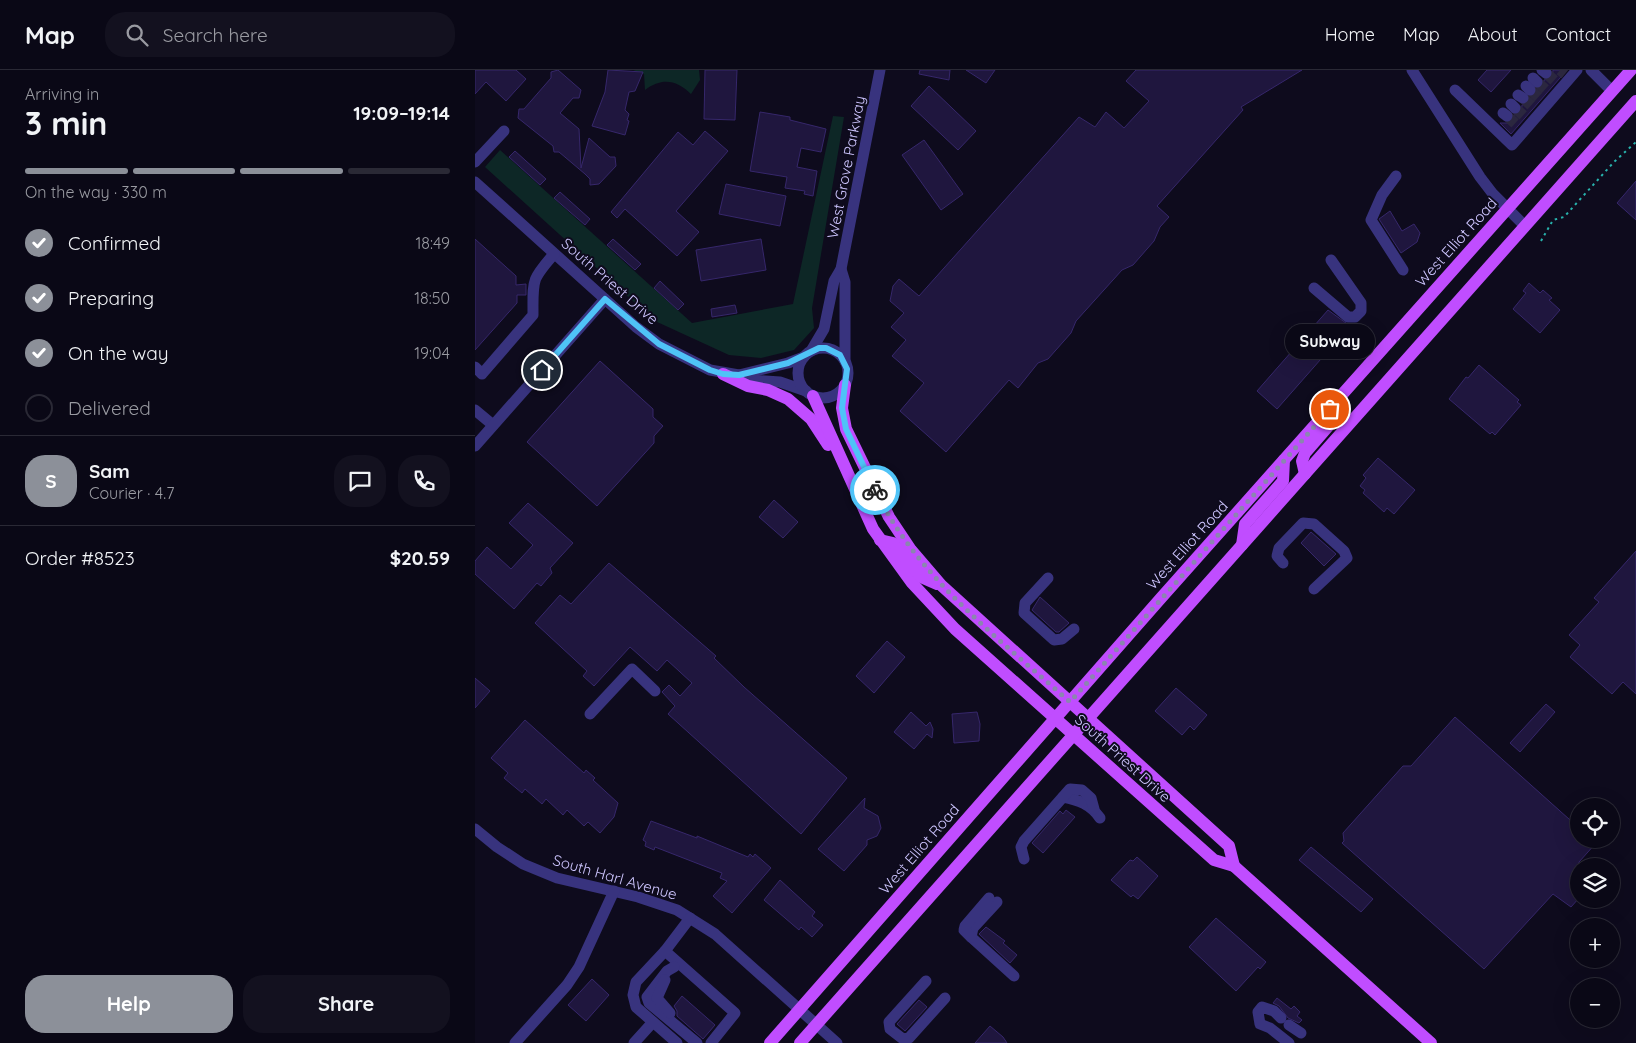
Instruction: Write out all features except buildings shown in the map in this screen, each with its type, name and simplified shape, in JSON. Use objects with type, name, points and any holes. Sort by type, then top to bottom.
[{"type":"main road","name":"West Elliot Road","points":[[770,1043],[1055,718],[1631,70]]},
{"type":"main road","points":[[800,1043],[813,1022],[1089,718],[1636,101]]},
{"type":"main road","points":[[723,374],[748,386],[768,390],[798,406],[811,419],[848,475]]},
{"type":"main road","name":"South Priest Drive","points":[[845,385],[842,408],[846,429],[889,517],[911,550],[941,585],[1229,846],[1234,866]]},
{"type":"main road","name":"South Priest Drive","points":[[809,394],[880,540],[912,583],[937,612],[1214,860],[1234,866],[1431,1043]]},
{"type":"main road","points":[[1305,474],[1302,465],[1303,456],[1337,416],[1341,396]]},
{"type":"main road","points":[[1242,545],[1245,524],[1283,481],[1284,460]]},
{"type":"main road","points":[[880,540],[893,543],[921,577],[941,585]]},
{"type":"street","name":"West Grove Parkway","points":[[808,354],[824,329],[835,281],[841,269],[880,70]]},
{"type":"street","points":[[1412,70],[1480,177],[1507,209],[1525,226]]},
{"type":"street","points":[[1591,70],[1612,91]]},
{"type":"street","points":[[1455,90],[1512,145],[1525,124],[1566,78]]},
{"type":"street","points":[[475,162],[504,131]]},
{"type":"street","points":[[1396,176],[1382,195],[1371,220],[1403,270]]},
{"type":"street","name":"South Priest Drive","points":[[475,182],[605,299],[659,344],[703,367],[723,374],[739,375],[788,363],[808,354]]},
{"type":"street","points":[[475,367],[482,374],[533,315],[532,286],[535,277],[555,254]]},
{"type":"street","points":[[1314,288],[1348,318],[1355,317],[1361,311],[1361,303],[1331,260]]},
{"type":"street","name":"West Grove Parkway","points":[[841,269],[845,282],[845,361]]},
{"type":"street","points":[[475,446],[605,299]]},
{"type":"street","points":[[826,348],[834,350],[845,361],[847,377],[845,385],[834,395],[827,397],[809,394],[799,378],[800,363],[808,354],[826,348]]},
{"type":"street","name":"South Priest Drive","points":[[739,375],[749,380],[780,382],[809,394]]},
{"type":"street","points":[[475,410],[493,425]]},
{"type":"street","points":[[1283,563],[1277,556],[1279,548],[1303,523],[1313,524],[1344,551],[1347,558],[1314,589]]},
{"type":"street","points":[[1048,578],[1025,603],[1024,612],[1054,640],[1062,639],[1074,629]]},
{"type":"street","points":[[590,714],[632,670],[655,691]]},
{"type":"street","points":[[1024,859],[1021,847],[1024,841],[1070,789],[1082,790],[1091,798],[1097,814]]},
{"type":"street","name":"South Harl Avenue","points":[[475,829],[497,847],[523,864],[557,878],[614,891],[677,910],[715,934],[837,1043]]},
{"type":"street","points":[[515,1043],[567,985],[579,967],[614,891]]},
{"type":"street","points":[[993,900],[973,928],[971,937],[1015,976]]},
{"type":"street","points":[[677,1043],[636,1007],[633,995],[637,982],[665,951],[690,918]]},
{"type":"street","points":[[665,951],[676,965],[735,1013],[711,1043]]},
{"type":"street","points":[[676,965],[667,971],[647,997],[649,1003],[698,1043]]},
{"type":"street","points":[[898,1043],[881,1025],[924,979],[889,1022],[890,1029],[903,1039],[909,1038],[947,1000],[912,1043]]},
{"type":"street","points":[[1289,1043],[1260,1024],[1258,1012],[1262,1008],[1268,1008],[1301,1032]]},
{"type":"street","points":[[634,1043],[653,1022]]},
{"type":"path","points":[[1541,241],[1553,220],[1565,217],[1614,162],[1636,142]]},
{"type":"green space","points":[[633,70],[699,70],[700,80],[691,94],[675,83],[669,82],[657,83],[645,90],[644,74]]},
{"type":"green space","points":[[833,116],[844,117],[812,308],[814,328],[794,350],[761,358],[729,355],[655,321],[485,167],[500,150],[692,323],[793,304]]},
{"type":"tunnel","points":[[1560,70],[1565,74]]},
{"type":"tunnel","points":[[1546,73],[1557,83]]},
{"type":"tunnel","points":[[1537,82],[1548,92]]},
{"type":"tunnel","points":[[1530,90],[1541,100]]},
{"type":"tunnel","points":[[1523,98],[1534,108]]},
{"type":"tunnel","points":[[1515,108],[1526,118]]},
{"type":"tunnel","points":[[1507,116],[1518,126]]},
{"type":"way so far","points":[[875,490],[900,535],[941,585],[1070,702],[1330,409]]},
{"type":"place","name":"Subway","points":[[1330,409]]},
{"type":"route","points":[[542,370],[605,299],[636,327],[659,344],[677,355],[723,374],[739,375],[753,370],[788,363],[804,357],[811,351],[819,348],[834,350],[845,361],[847,369],[842,408],[846,429],[875,490]]}]
